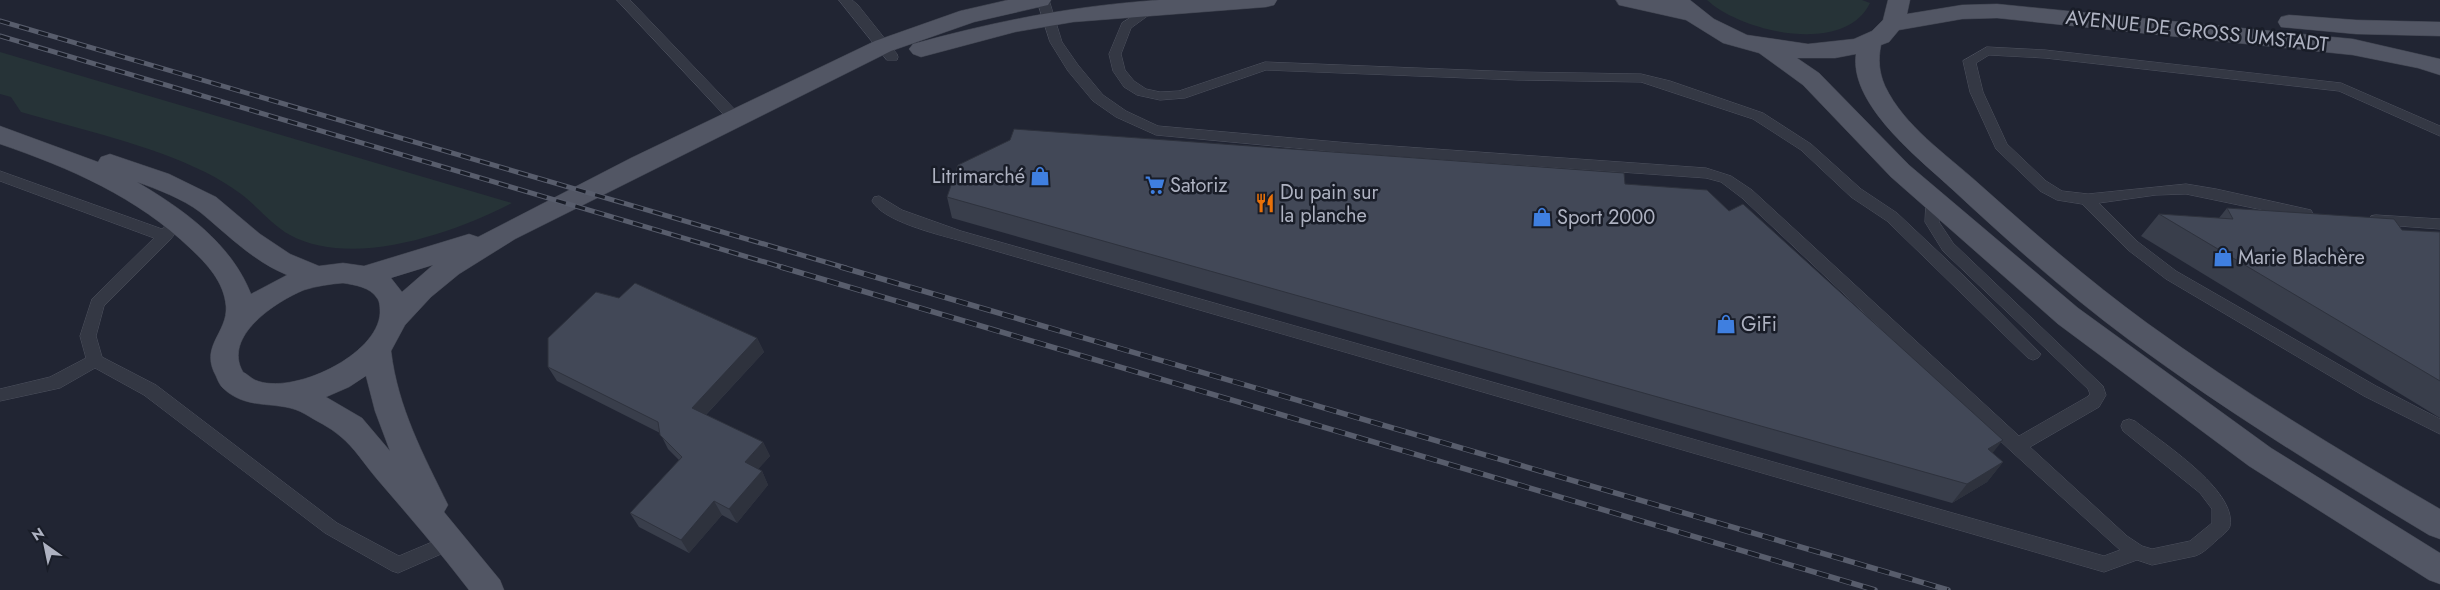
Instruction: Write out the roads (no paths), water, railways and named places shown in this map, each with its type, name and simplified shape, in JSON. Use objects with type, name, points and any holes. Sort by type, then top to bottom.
[{"type":"main road","points":[[393,319],[421,290],[450,267],[506,232],[759,106],[968,16],[1043,6],[1151,9],[1266,0]]},
{"type":"main road","points":[[1627,0],[1684,7],[1722,32],[1768,49],[1811,79],[1900,171],[2068,316],[2260,457],[2440,570]]},
{"type":"main road","points":[[1768,49],[1824,53],[1849,49],[1870,41],[1892,24],[1899,8],[1899,0]]},
{"type":"main road","name":"AVENUE DE GROSS UMSTADT","points":[[2046,0],[2219,17],[2356,27],[2440,29]]},
{"type":"main road","name":"AVENUE DE GROSS UMSTADT","points":[[1892,24],[1962,12],[1997,11],[2353,47],[2404,56],[2440,67]]},
{"type":"main road","points":[[1870,41],[1867,62],[1870,76],[1886,106],[1901,127],[2037,250],[2097,300],[2228,392],[2315,451],[2440,525]]},
{"type":"main road","points":[[0,135],[59,154],[142,194],[171,229],[216,258],[230,275],[238,295],[240,320]]},
{"type":"main road","points":[[59,154],[111,163],[160,180],[206,204],[251,241],[280,261],[317,276]]},
{"type":"main road","points":[[365,276],[506,232]]},
{"type":"main road","points":[[343,273],[365,276],[386,288],[392,296],[394,307],[393,319],[387,334],[376,349],[353,370],[338,378],[291,394],[262,395],[239,387],[231,380],[226,372],[223,353],[230,336],[240,320],[252,308],[275,293],[300,281],[317,276],[343,273]]},
{"type":"main road","points":[[376,349],[378,373],[387,407],[401,443],[451,542]]},
{"type":"main road","points":[[291,394],[308,400],[351,427],[451,542],[488,590]]},
{"type":"lane","points":[[623,0],[735,118]]},
{"type":"lane","points":[[845,0],[854,8],[888,52]]},
{"type":"lane","points":[[1043,6],[1056,42],[1073,68],[1098,98],[1121,114],[1156,130],[1349,148],[1706,172],[1726,179],[1747,194],[2121,541],[2137,552],[2152,557],[2195,548],[2221,526],[2220,508],[2206,488],[2129,426]]},
{"type":"lane","points":[[1151,9],[1126,26],[1114,54],[1118,71],[1129,84],[1142,92],[1160,96],[1180,95],[1265,66],[1518,76],[1641,78],[1758,116],[1806,147],[1856,193],[1892,217],[1962,282],[2033,354]]},
{"type":"lane","points":[[2323,215],[2284,212],[2189,189],[2162,188],[2086,199],[2062,196],[2048,189],[2007,154],[2001,146],[1969,69],[1970,61],[1976,55],[1987,51],[2046,54],[2341,87],[2440,131]]},
{"type":"lane","points":[[0,176],[171,229],[97,303],[88,336],[95,361],[150,390],[330,528],[398,565],[451,542]]},
{"type":"lane","points":[[2086,199],[2133,246],[2171,275],[2370,391],[2440,427]]},
{"type":"lane","points":[[1933,200],[1932,222],[1948,247],[2095,386],[2098,396],[2093,402],[2017,446]]},
{"type":"lane","points":[[879,201],[896,214],[958,235],[2104,564],[2137,552]]},
{"type":"lane","points":[[2363,219],[2440,224]]},
{"type":"lane","points":[[0,395],[54,383],[95,361]]},
{"type":"railway","points":[[0,21],[846,268]]},
{"type":"railway","points":[[0,36],[785,268]]},
{"type":"railway","points":[[781,267],[1875,590]]},
{"type":"railway","points":[[841,267],[1948,590]]},
{"type":"place","name":"Litrimarché","points":[[1040,176]]},
{"type":"place","name":"Satoriz","points":[[1155,185]]},
{"type":"place","name":"Du pain sur la planche","points":[[1265,203]]},
{"type":"place","name":"Sport 2000","points":[[1542,217]]},
{"type":"place","name":"Marie Blachère","points":[[2223,257]]},
{"type":"place","name":"GiFi","points":[[1726,324]]}]
